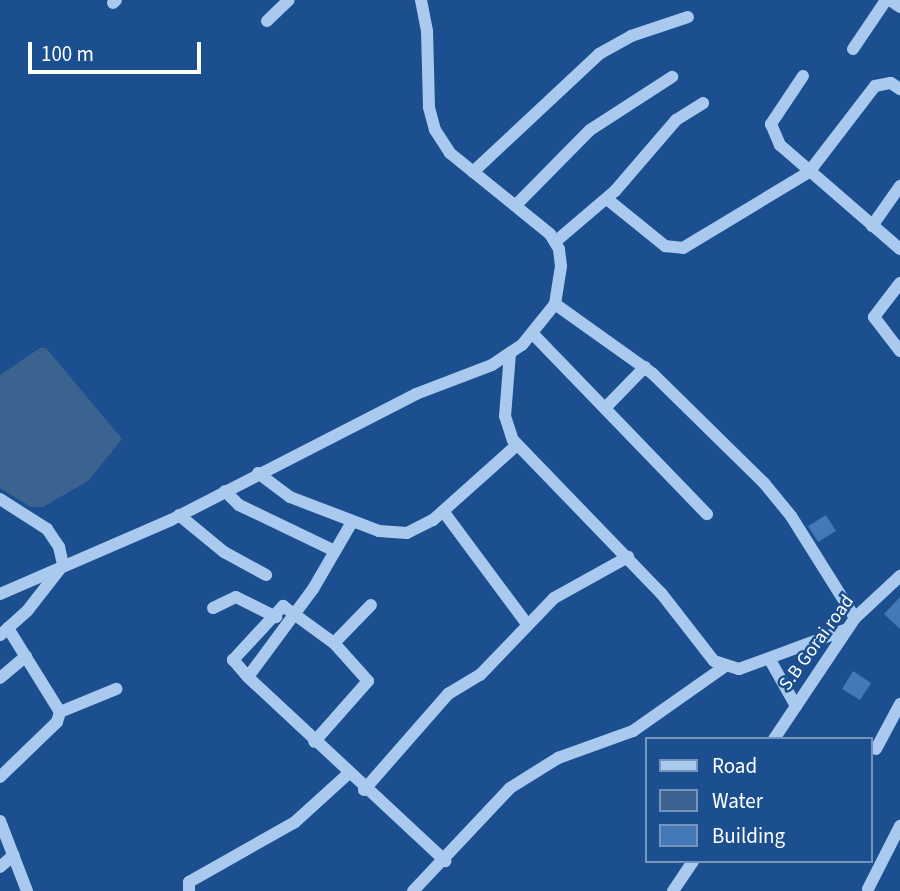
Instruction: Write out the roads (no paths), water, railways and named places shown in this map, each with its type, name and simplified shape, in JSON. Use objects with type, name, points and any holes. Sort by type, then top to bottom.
[{"type":"street","points":[[267,21],[289,0]]},
{"type":"street","points":[[0,594],[179,515],[258,473],[510,354],[555,304],[561,265],[555,243],[516,205],[450,153],[435,130],[429,107],[427,31],[421,0]]},
{"type":"street","points":[[853,49],[888,0],[900,7]]},
{"type":"street","points":[[473,172],[599,54],[631,36],[688,18]]},
{"type":"street","points":[[803,76],[771,124],[780,145],[900,249]]},
{"type":"street","points":[[516,205],[590,130],[672,77]]},
{"type":"street","points":[[607,199],[665,246],[683,248],[809,172],[876,86],[891,83],[899,87]]},
{"type":"street","points":[[555,243],[607,199],[676,120],[703,103]]},
{"type":"street","points":[[872,226],[900,186]]},
{"type":"street","points":[[900,283],[873,317],[900,351]]},
{"type":"street","points":[[555,304],[645,367],[764,483],[791,516],[855,618]]},
{"type":"street","points":[[532,332],[707,514]]},
{"type":"street","points":[[510,354],[505,416],[517,445],[628,557],[704,652],[724,667],[739,669],[845,631]]},
{"type":"street","points":[[606,407],[645,367]]},
{"type":"street","points":[[258,473],[277,492],[352,522],[407,533],[443,511],[517,445]]},
{"type":"street","points":[[225,491],[239,505],[335,551]]},
{"type":"street","points":[[0,499],[47,529],[59,547],[63,565]]},
{"type":"street","points":[[443,511],[527,624]]},
{"type":"street","points":[[179,515],[224,552],[266,575]]},
{"type":"street","points":[[248,677],[296,614],[352,522]]},
{"type":"street","points":[[364,790],[448,694],[480,675],[527,624],[567,587],[628,557]]},
{"type":"street","points":[[0,777],[57,722],[60,712],[26,656],[4,631],[63,565]]},
{"type":"street","name":"S.B Gorai road","points":[[775,737],[855,618],[900,576]]},
{"type":"street","points":[[212,608],[236,597],[276,617]]},
{"type":"street","points":[[334,643],[370,605]]},
{"type":"street","points":[[314,742],[368,681],[334,643],[284,606],[233,660],[248,677],[314,742],[364,790],[445,860]]},
{"type":"street","points":[[0,678],[26,656]]},
{"type":"street","points":[[770,660],[796,706]]},
{"type":"street","points":[[413,891],[521,780],[558,758],[633,731],[724,667]]},
{"type":"street","points":[[60,712],[116,689]]},
{"type":"street","points":[[876,749],[900,704]]},
{"type":"street","points":[[188,891],[189,882],[295,822],[348,774]]},
{"type":"street","points":[[0,821],[27,891]]},
{"type":"street","points":[[868,889],[898,832]]},
{"type":"street","points":[[0,867],[14,855]]},
{"type":"street","points":[[673,891],[692,863]]},
{"type":"water","points":[[40,348],[46,348],[122,439],[88,481],[43,507],[31,507],[0,488],[0,375]]}]
